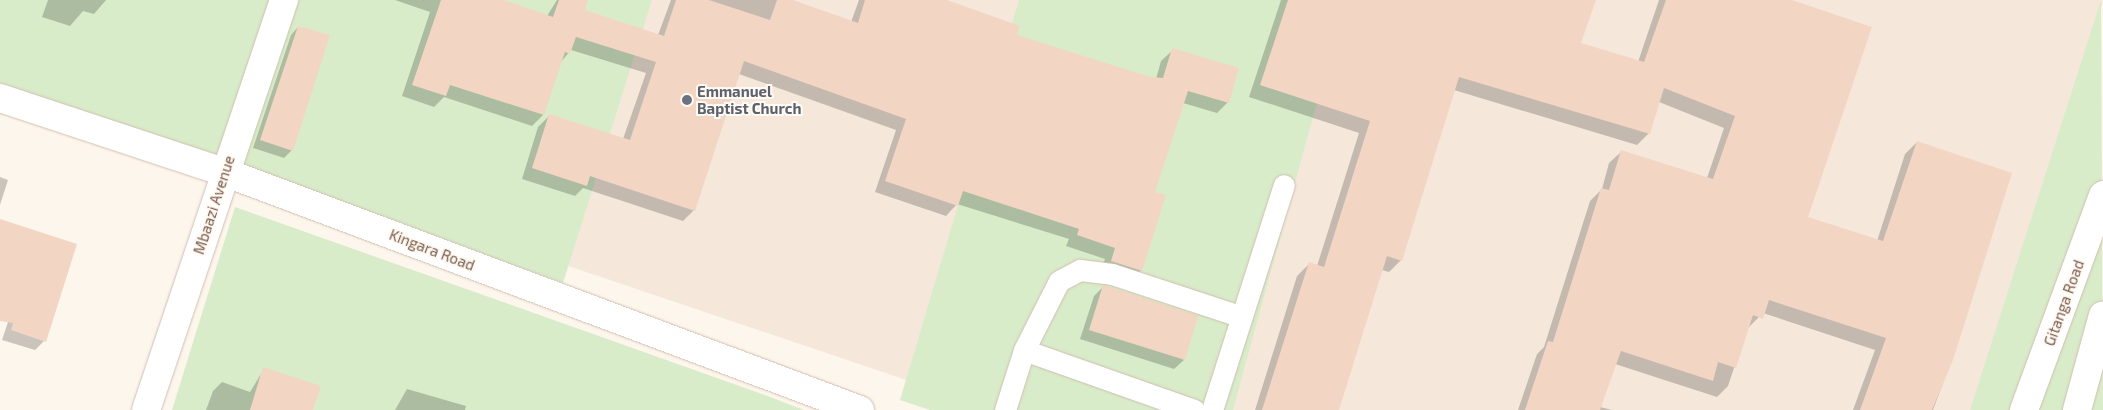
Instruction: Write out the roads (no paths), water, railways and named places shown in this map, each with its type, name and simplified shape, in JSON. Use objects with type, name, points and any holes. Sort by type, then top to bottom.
[{"type":"main road","name":"Mbaazi Avenue","points":[[146,410],[224,172],[284,0]]},
{"type":"main road","name":"Kingara Road","points":[[0,98],[224,172],[860,410]]},
{"type":"main road","name":"Gitanga Road","points":[[2024,410],[2103,195]]},
{"type":"main road","points":[[2077,410],[2103,315]]},
{"type":"lane","points":[[1212,410],[1240,316],[1284,185]]},
{"type":"lane","points":[[1005,410],[1024,350],[1059,281],[1080,270],[1112,274],[1240,316]]},
{"type":"lane","points":[[1024,350],[1194,410]]},
{"type":"place","name":"Emmanuel Baptist Church","points":[[687,100]]}]
